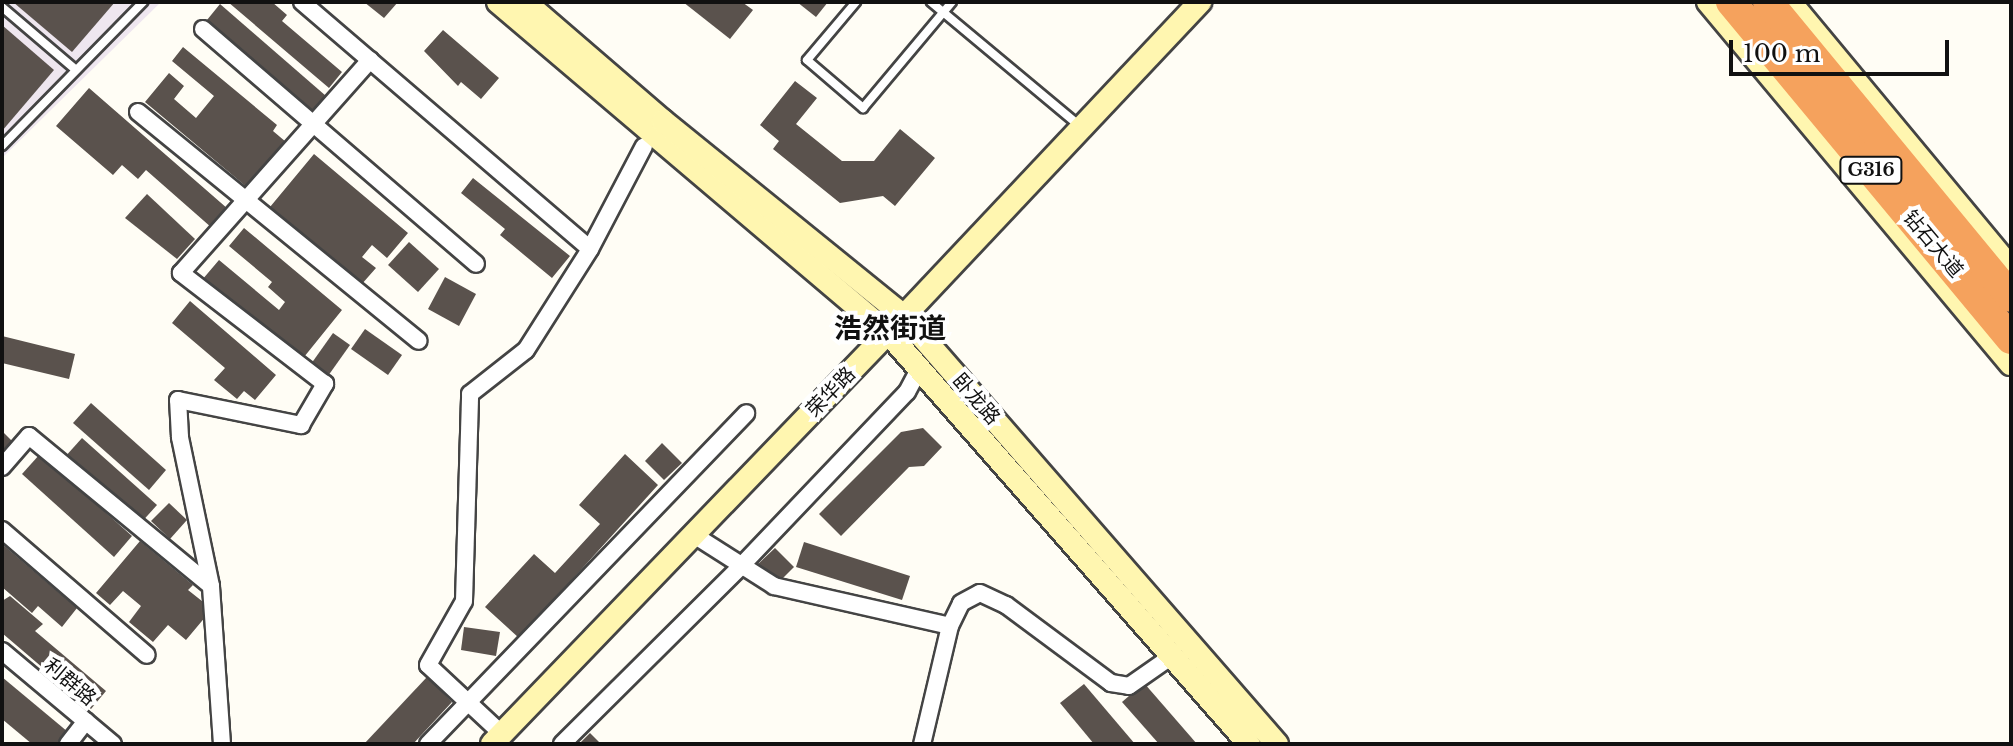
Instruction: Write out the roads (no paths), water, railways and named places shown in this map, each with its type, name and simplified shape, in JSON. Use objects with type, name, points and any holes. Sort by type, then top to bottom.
[{"type":"highway","name":"钻石大道","points":[[1731,2],[1936,261],[2011,339]]},
{"type":"highway","name":"钻石大道","points":[[1783,7],[1944,201],[2011,297]]},
{"type":"main road","name":"卧龙路","points":[[498,2],[888,333],[1249,744]]},
{"type":"main road","name":"卧龙路","points":[[525,2],[663,121],[904,316],[1277,744]]},
{"type":"main road","name":"荣华路","points":[[497,739],[888,333],[1200,2]]},
{"type":"main road","points":[[1708,2],[1936,261],[2011,364]]},
{"type":"main road","points":[[1944,201],[2011,268]]},
{"type":"street","points":[[302,2],[590,249]]},
{"type":"street","points":[[203,29],[476,264]]},
{"type":"street","points":[[222,744],[211,586],[180,437],[178,400],[301,425],[325,384],[181,273],[370,60]]},
{"type":"street","points":[[138,112],[419,341]]},
{"type":"street","points":[[497,739],[468,702],[428,665],[464,601],[470,394],[526,350],[590,249],[644,146]]},
{"type":"street","points":[[562,744],[742,565],[907,392],[919,369]]},
{"type":"street","points":[[428,744],[746,413]]},
{"type":"street","points":[[2,467],[29,436],[211,586]]},
{"type":"street","points":[[2,530],[147,655]]},
{"type":"street","points":[[694,535],[774,586],[950,626]]},
{"type":"street","points":[[922,744],[950,626],[961,603],[980,593],[1006,605],[1111,683],[1129,686],[1172,656]]},
{"type":"street","name":"利群路","points":[[2,651],[113,744]]},
{"type":"street","points":[[68,744],[86,721]]},
{"type":"lane","points":[[2,146],[143,2]]},
{"type":"lane","points":[[856,2],[807,60],[863,108],[952,2]]},
{"type":"lane","points":[[931,2],[1081,128]]},
{"type":"lane","points":[[2,7],[76,70]]},
{"type":"district","name":"浩然街道","points":[[890,329]]}]
